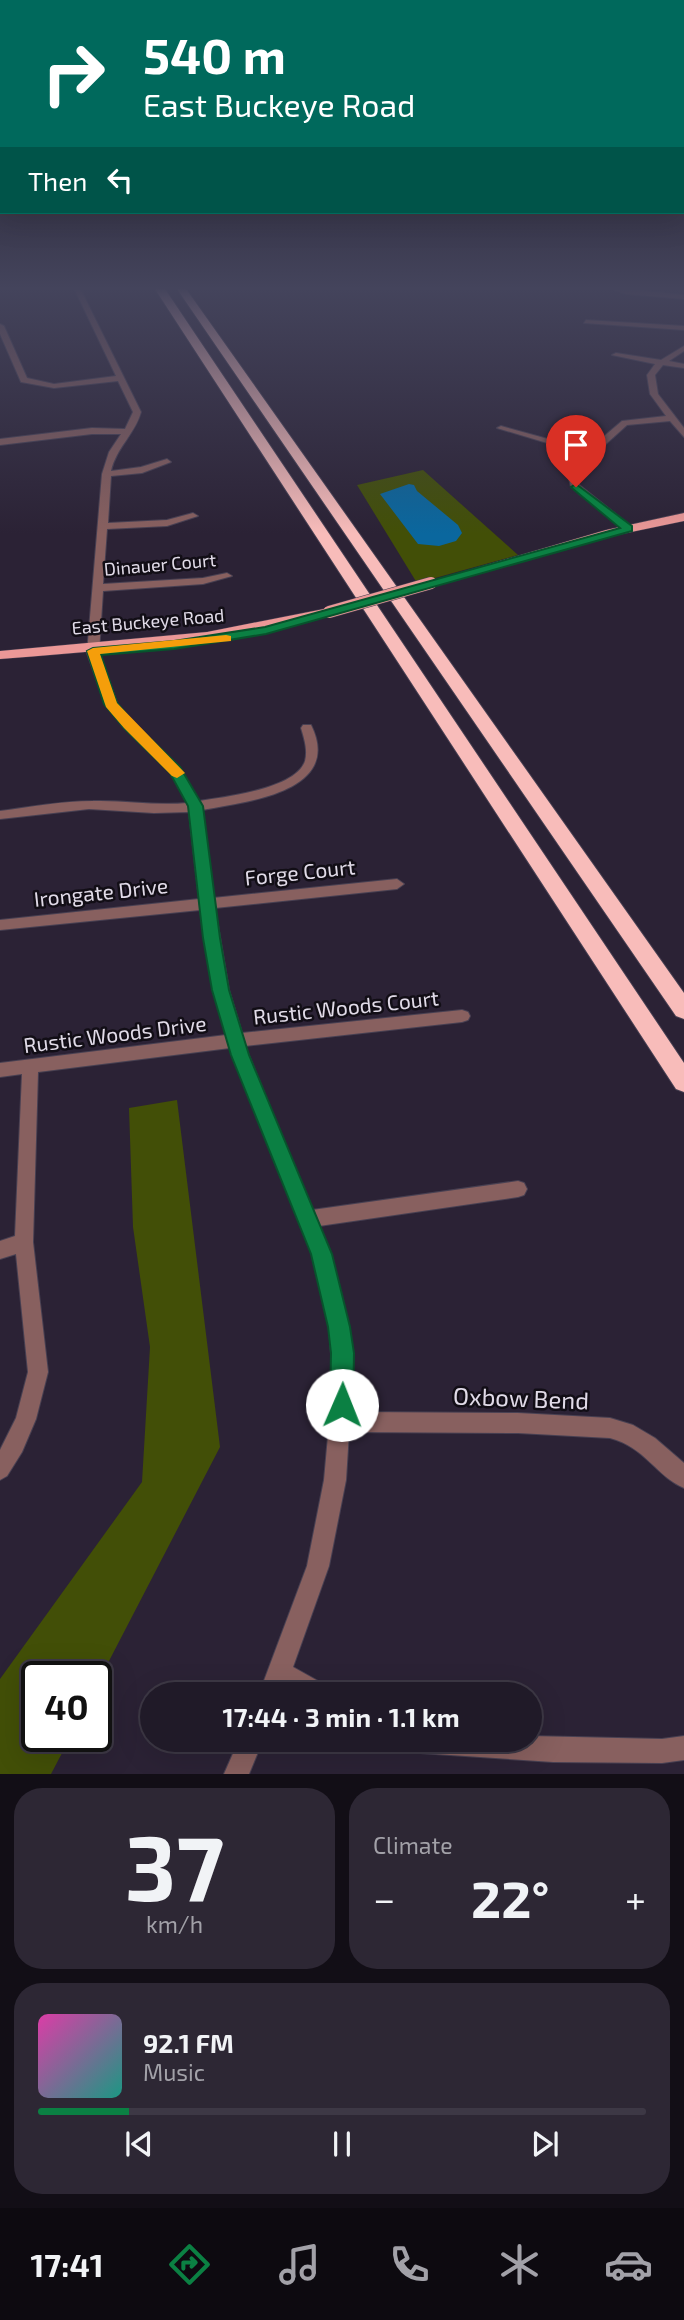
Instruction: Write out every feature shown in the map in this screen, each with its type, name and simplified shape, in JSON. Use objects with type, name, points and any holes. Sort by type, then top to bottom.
[{"type":"highway","points":[[213,369],[684,1082]]},
{"type":"highway","points":[[238,369],[684,1010]]},
{"type":"main road","name":"East Buckeye Road","points":[[5,654],[222,639],[266,631],[629,529],[684,517]]},
{"type":"street","points":[[19,369],[24,380],[40,385],[61,386],[120,378]]},
{"type":"street","points":[[116,369],[137,412],[134,423],[110,452],[96,588],[93,649],[111,704],[128,725],[175,770],[195,806],[221,990],[235,1041],[309,1219],[321,1254],[339,1327],[342,1353],[341,1422],[335,1480],[318,1566],[276,1682]]},
{"type":"street","points":[[656,369],[651,375],[652,389],[684,434]]},
{"type":"street","points":[[629,529],[571,481],[571,468],[625,423],[672,418]]},
{"type":"street","points":[[501,428],[588,453]]},
{"type":"street","points":[[0,442],[92,431],[126,432]]},
{"type":"street","points":[[106,474],[142,470],[167,462]]},
{"type":"street","points":[[102,526],[167,523],[193,516]]},
{"type":"street","name":"Dinauer Court","points":[[96,588],[203,581],[227,576]]},
{"type":"street","points":[[0,815],[91,806],[165,809],[195,806],[275,790],[290,784],[304,772],[313,758],[314,743],[307,728]]},
{"type":"street","name":"Forge Court","points":[[207,903],[397,884]]},
{"type":"street","name":"Irongate Drive","points":[[0,925],[207,903]]},
{"type":"street","name":"Rustic Woods Court","points":[[235,1041],[461,1016]]},
{"type":"street","name":"Rustic Woods Drive","points":[[0,1070],[235,1041]]},
{"type":"street","points":[[0,1469],[15,1445],[26,1419],[38,1371],[24,1242],[30,1066]]},
{"type":"street","points":[[309,1219],[518,1189]]},
{"type":"street","points":[[0,1250],[24,1242]]},
{"type":"street","name":"Oxbow Bend","points":[[341,1422],[518,1423],[610,1428],[626,1432],[648,1445],[684,1477]]},
{"type":"street","points":[[542,1749],[662,1751],[684,1748]]},
{"type":"street","points":[[236,1774],[246,1752]]},
{"type":"green space","points":[[423,470],[518,555],[417,583],[357,485]]},
{"type":"green space","points":[[177,1100],[220,1447],[109,1661],[21,1661],[21,1752],[63,1752],[51,1774],[0,1774],[0,1679],[142,1482],[150,1347],[133,1227],[129,1108]]},
{"type":"water","points":[[409,484],[414,485],[417,491],[458,525],[462,533],[456,541],[439,546],[418,544],[380,494]]},
{"type":"slow traffic","points":[[177,773],[128,725],[111,704],[93,651],[226,638]]},
{"type":"route","points":[[342,1405],[339,1327],[321,1254],[240,1055],[221,990],[211,938],[195,806],[175,770],[128,725],[111,704],[93,651],[174,645],[266,631],[629,529],[576,487]]}]
